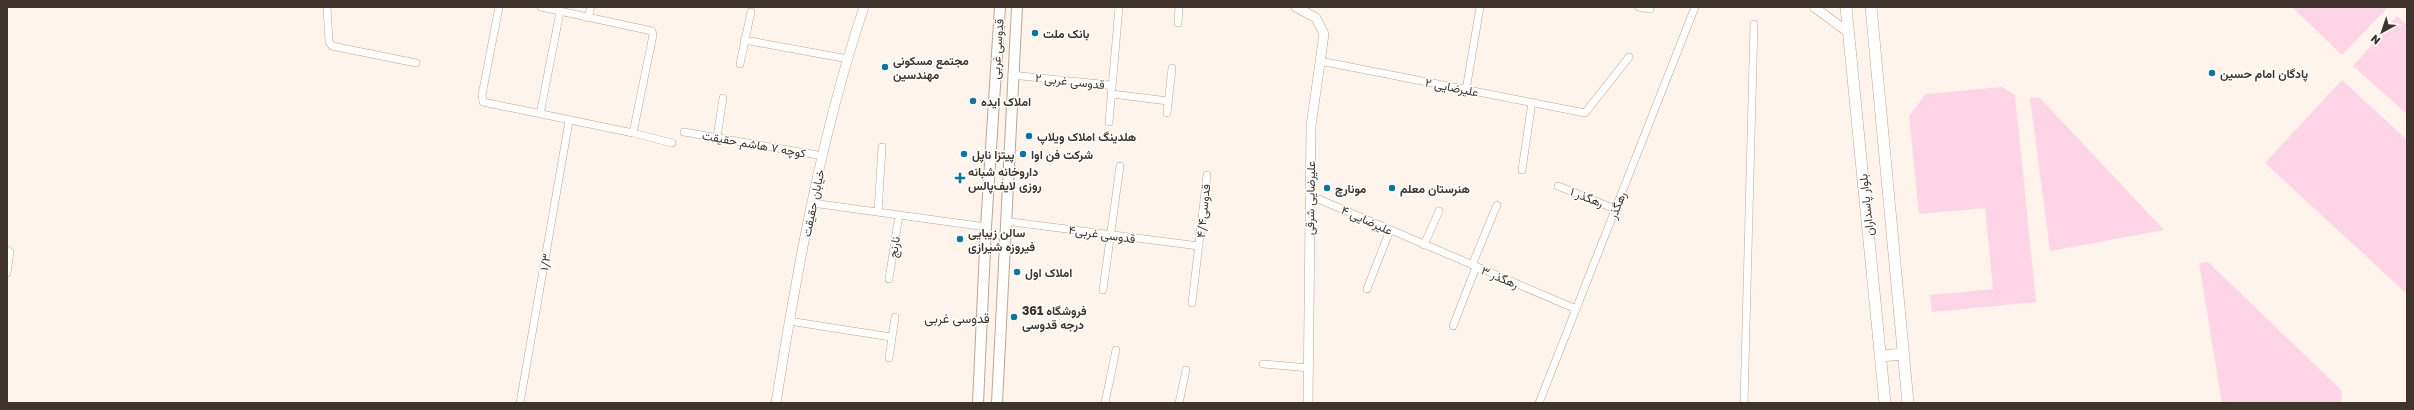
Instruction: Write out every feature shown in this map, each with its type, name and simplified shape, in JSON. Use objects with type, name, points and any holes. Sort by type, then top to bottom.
[{"type":"main road","name":"قدوسی غربی","points":[[978,403],[986,227],[1000,7]]},
{"type":"main road","name":"قدوسی غربی","points":[[997,403],[1012,75],[1017,7]]},
{"type":"main road","name":"بلوار پاسداران","points":[[1846,7],[1886,403]]},
{"type":"main road","name":"بلوار پاسداران","points":[[1871,7],[1908,403]]},
{"type":"main road","points":[[994,100],[1011,101]]},
{"type":"main road","points":[[982,320],[1000,321]]},
{"type":"main road","points":[[1881,356],[1903,354]]},
{"type":"street","points":[[327,7],[329,42],[332,46],[416,63]]},
{"type":"street","points":[[499,7],[482,95],[483,102],[633,133],[672,143]]},
{"type":"street","points":[[541,7],[652,31],[653,35],[633,133]]},
{"type":"street","points":[[588,18],[591,7]]},
{"type":"street","name":"خیابان حقیقت","points":[[776,403],[789,321],[812,203],[848,59],[864,7]]},
{"type":"street","points":[[1109,122],[1119,7]]},
{"type":"street","points":[[1178,23],[1180,7]]},
{"type":"street","name":"علیرضایی شرقی","points":[[1296,7],[1316,18],[1324,34],[1311,126],[1308,403]]},
{"type":"street","points":[[1466,90],[1480,7]]},
{"type":"street","points":[[1639,7],[1650,9]]},
{"type":"street","name":"رهگذر","points":[[1539,403],[1695,7]]},
{"type":"street","points":[[1814,7],[1849,33]]},
{"type":"street","points":[[540,114],[560,12]]},
{"type":"street","points":[[740,64],[751,12]]},
{"type":"street","points":[[1744,403],[1754,24]]},
{"type":"street","points":[[744,40],[848,59]]},
{"type":"street","name":"۲ علیرضایی","points":[[1320,61],[1585,113],[1629,57]]},
{"type":"street","points":[[1167,113],[1172,68]]},
{"type":"street","name":"۲ قدوسی غربی","points":[[1012,75],[1110,85],[1112,94],[1168,101]]},
{"type":"street","points":[[717,137],[722,98]]},
{"type":"street","points":[[1522,170],[1532,102]]},
{"type":"street","name":"۱/۳","points":[[520,403],[570,121]]},
{"type":"street","name":"کوچه ۷ هاشم حقیقت","points":[[684,132],[823,156]]},
{"type":"street","points":[[878,212],[882,148]]},
{"type":"street","points":[[1103,290],[1120,166]]},
{"type":"street","name":"قدوسی۴/۴","points":[[1192,303],[1207,175]]},
{"type":"street","name":"۱ رهگذر","points":[[1558,186],[1616,209]]},
{"type":"street","name":"۴ علیرضایی","points":[[1310,195],[1424,245]]},
{"type":"street","points":[[812,203],[986,227]]},
{"type":"street","points":[[1453,326],[1497,205]]},
{"type":"street","points":[[1424,245],[1439,211]]},
{"type":"street","name":"نارنج","points":[[889,279],[899,215]]},
{"type":"street","name":"قدوسی غربی۴","points":[[1005,221],[1199,246]]},
{"type":"street","points":[[1367,289],[1390,230]]},
{"type":"street","name":"۳ رهگذر","points":[[1424,245],[1576,309]]},
{"type":"street","points":[[7,250],[10,252],[7,273]]},
{"type":"street","points":[[889,358],[895,317]]},
{"type":"street","points":[[789,321],[891,337]]},
{"type":"street","points":[[1105,403],[1116,350]]},
{"type":"street","points":[[1263,364],[1309,368]]},
{"type":"street","points":[[1179,403],[1186,370]]},
{"type":"shaded area","points":[[2292,7],[2388,7],[2342,55]]},
{"type":"shaded area","points":[[2397,16],[2407,25],[2407,114],[2353,66]]},
{"type":"shaded area","points":[[2342,80],[2407,140],[2407,294],[2265,163]]},
{"type":"shaded area","points":[[2002,87],[2015,95],[2036,302],[1932,312],[1930,295],[1993,289],[1985,208],[1919,214],[1909,116],[1926,94]]},
{"type":"shaded area","points":[[2030,98],[2040,98],[2164,230],[2050,251]]},
{"type":"shaded area","points":[[2208,262],[2342,391],[2341,403],[2222,403],[2199,263]]},
{"type":"place","name":"بانک ملت","points":[[1035,33]]},
{"type":"place","name":"مجتمع مسکونی مهندسین","points":[[885,67]]},
{"type":"place","name":"پادگان امام حسین","points":[[2212,73]]},
{"type":"place","name":"املاک ایده","points":[[973,101]]},
{"type":"place","name":"هلدینگ املاک ویلاپ","points":[[1029,136]]},
{"type":"place","name":"پیتزا ناپل","points":[[964,154]]},
{"type":"place","name":"شرکت فن اوا","points":[[1023,154]]},
{"type":"place","name":"داروخانه شبانه روزی لایف‌پالس","points":[[960,178]]},
{"type":"place","name":"مونارچ","points":[[1327,188]]},
{"type":"place","name":"هنرستان معلم","points":[[1392,188]]},
{"type":"place","name":"سالن زیبایی فیروزه شیرازی","points":[[960,239]]},
{"type":"place","name":"املاک اول","points":[[1017,272]]},
{"type":"place","name":"فروشگاه 361 درجه قدوسی","points":[[1014,317]]},
{"type":"district","name":"قدوسی غربی","points":[[957,318]]}]
